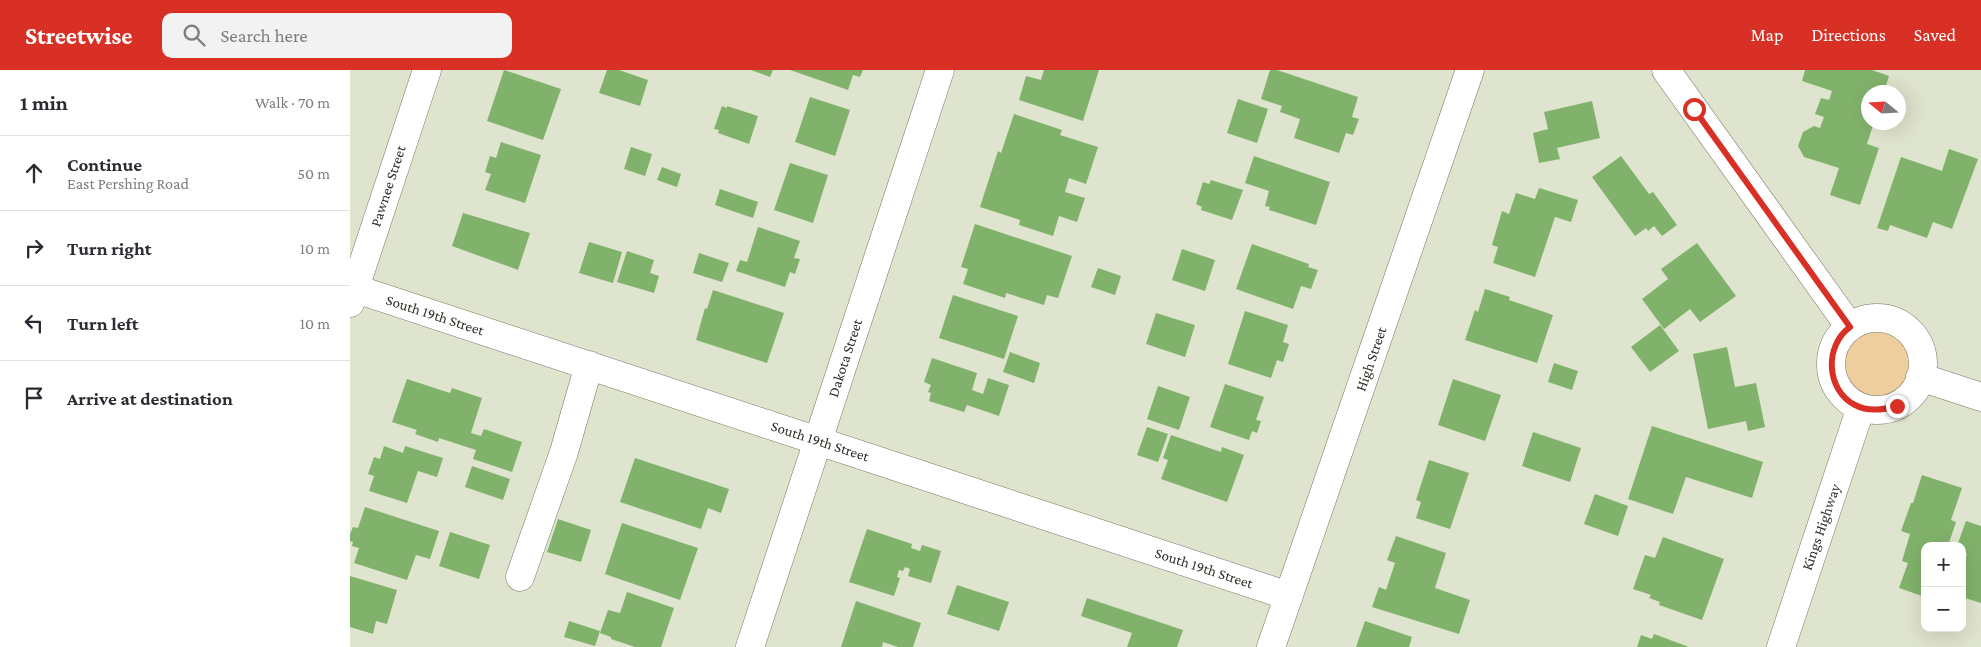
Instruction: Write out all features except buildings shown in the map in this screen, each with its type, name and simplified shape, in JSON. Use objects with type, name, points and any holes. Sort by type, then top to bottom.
[{"type":"street","name":"Pawnee Street","points":[[352,293],[427,70]]},
{"type":"street","name":"Dakota Street","points":[[750,647],[940,70]]},
{"type":"street","name":"High Street","points":[[1271,647],[1470,70]]},
{"type":"street","points":[[1666,70],[1850,327]]},
{"type":"street","name":"South 19th Street","points":[[352,293],[589,365],[1289,596]]},
{"type":"street","points":[[1876,318],[1893,321],[1905,328],[1916,340],[1922,353],[1920,377],[1918,386],[1908,398],[1897,406],[1886,409],[1861,407],[1847,399],[1838,390],[1832,373],[1832,356],[1836,342],[1850,327],[1860,321],[1876,318]]},
{"type":"street","points":[[520,577],[564,452],[589,365]]},
{"type":"street","points":[[1920,377],[1981,397]]},
{"type":"street","name":"Kings Highway","points":[[1781,647],[1861,407]]},
{"type":"shaded area","points":[[1877,332],[1890,335],[1900,342],[1907,352],[1910,365],[1907,378],[1900,388],[1890,395],[1877,398],[1864,395],[1854,388],[1847,378],[1844,365],[1847,352],[1854,342],[1864,335]]},
{"type":"route","points":[[1694,109],[1850,327],[1836,342],[1832,356],[1832,373],[1838,390],[1856,405],[1868,409],[1886,409],[1897,406]]}]
